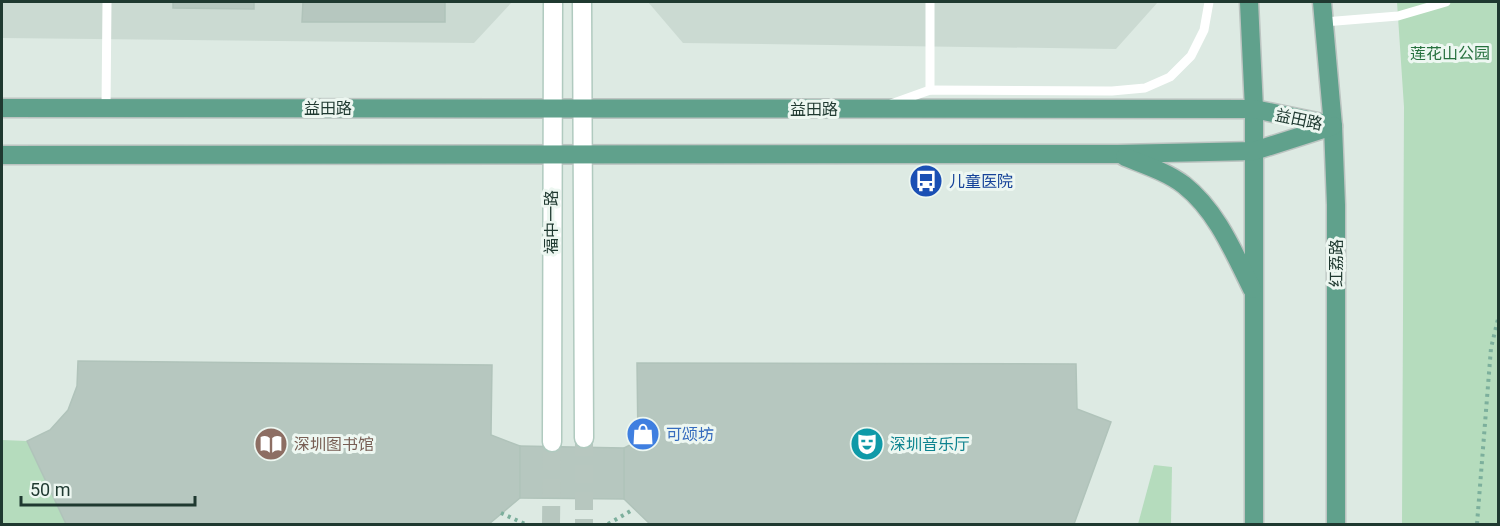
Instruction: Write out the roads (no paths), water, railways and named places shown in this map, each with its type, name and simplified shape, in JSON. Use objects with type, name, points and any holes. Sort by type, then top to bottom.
[{"type":"main road","points":[[1249,2],[1254,109],[1254,525]]},
{"type":"main road","name":"红荔路","points":[[1322,2],[1333,126],[1336,525]]},
{"type":"main road","name":"益田路","points":[[2,108],[1254,109],[1333,126]]},
{"type":"main road","name":"益田路","points":[[2,155],[1118,154],[1254,151],[1333,126]]},
{"type":"main road","points":[[1118,154],[1173,178],[1202,200],[1221,228],[1254,292]]},
{"type":"street","name":"福中一路","points":[[552,442],[553,2]]},
{"type":"street","name":"福中一路","points":[[582,2],[584,438]]},
{"type":"lane","points":[[106,108],[107,2]]},
{"type":"lane","points":[[930,2],[930,90]]},
{"type":"lane","points":[[877,109],[930,90],[1112,91],[1145,88],[1170,77],[1191,56],[1204,30],[1209,2]]},
{"type":"lane","points":[[1324,22],[1398,16],[1446,2]]},
{"type":"tunnel","points":[[584,438],[584,524]]},
{"type":"tunnel","points":[[551,524],[552,442]]},
{"type":"place","name":"儿童医院","points":[[926,181]]},
{"type":"place","name":"可颂坊","points":[[643,434]]},
{"type":"place","name":"深圳图书馆","points":[[271,444]]},
{"type":"place","name":"深圳音乐厅","points":[[867,444]]},
{"type":"park label","name":"莲花山公园","points":[[1450,53]]}]
